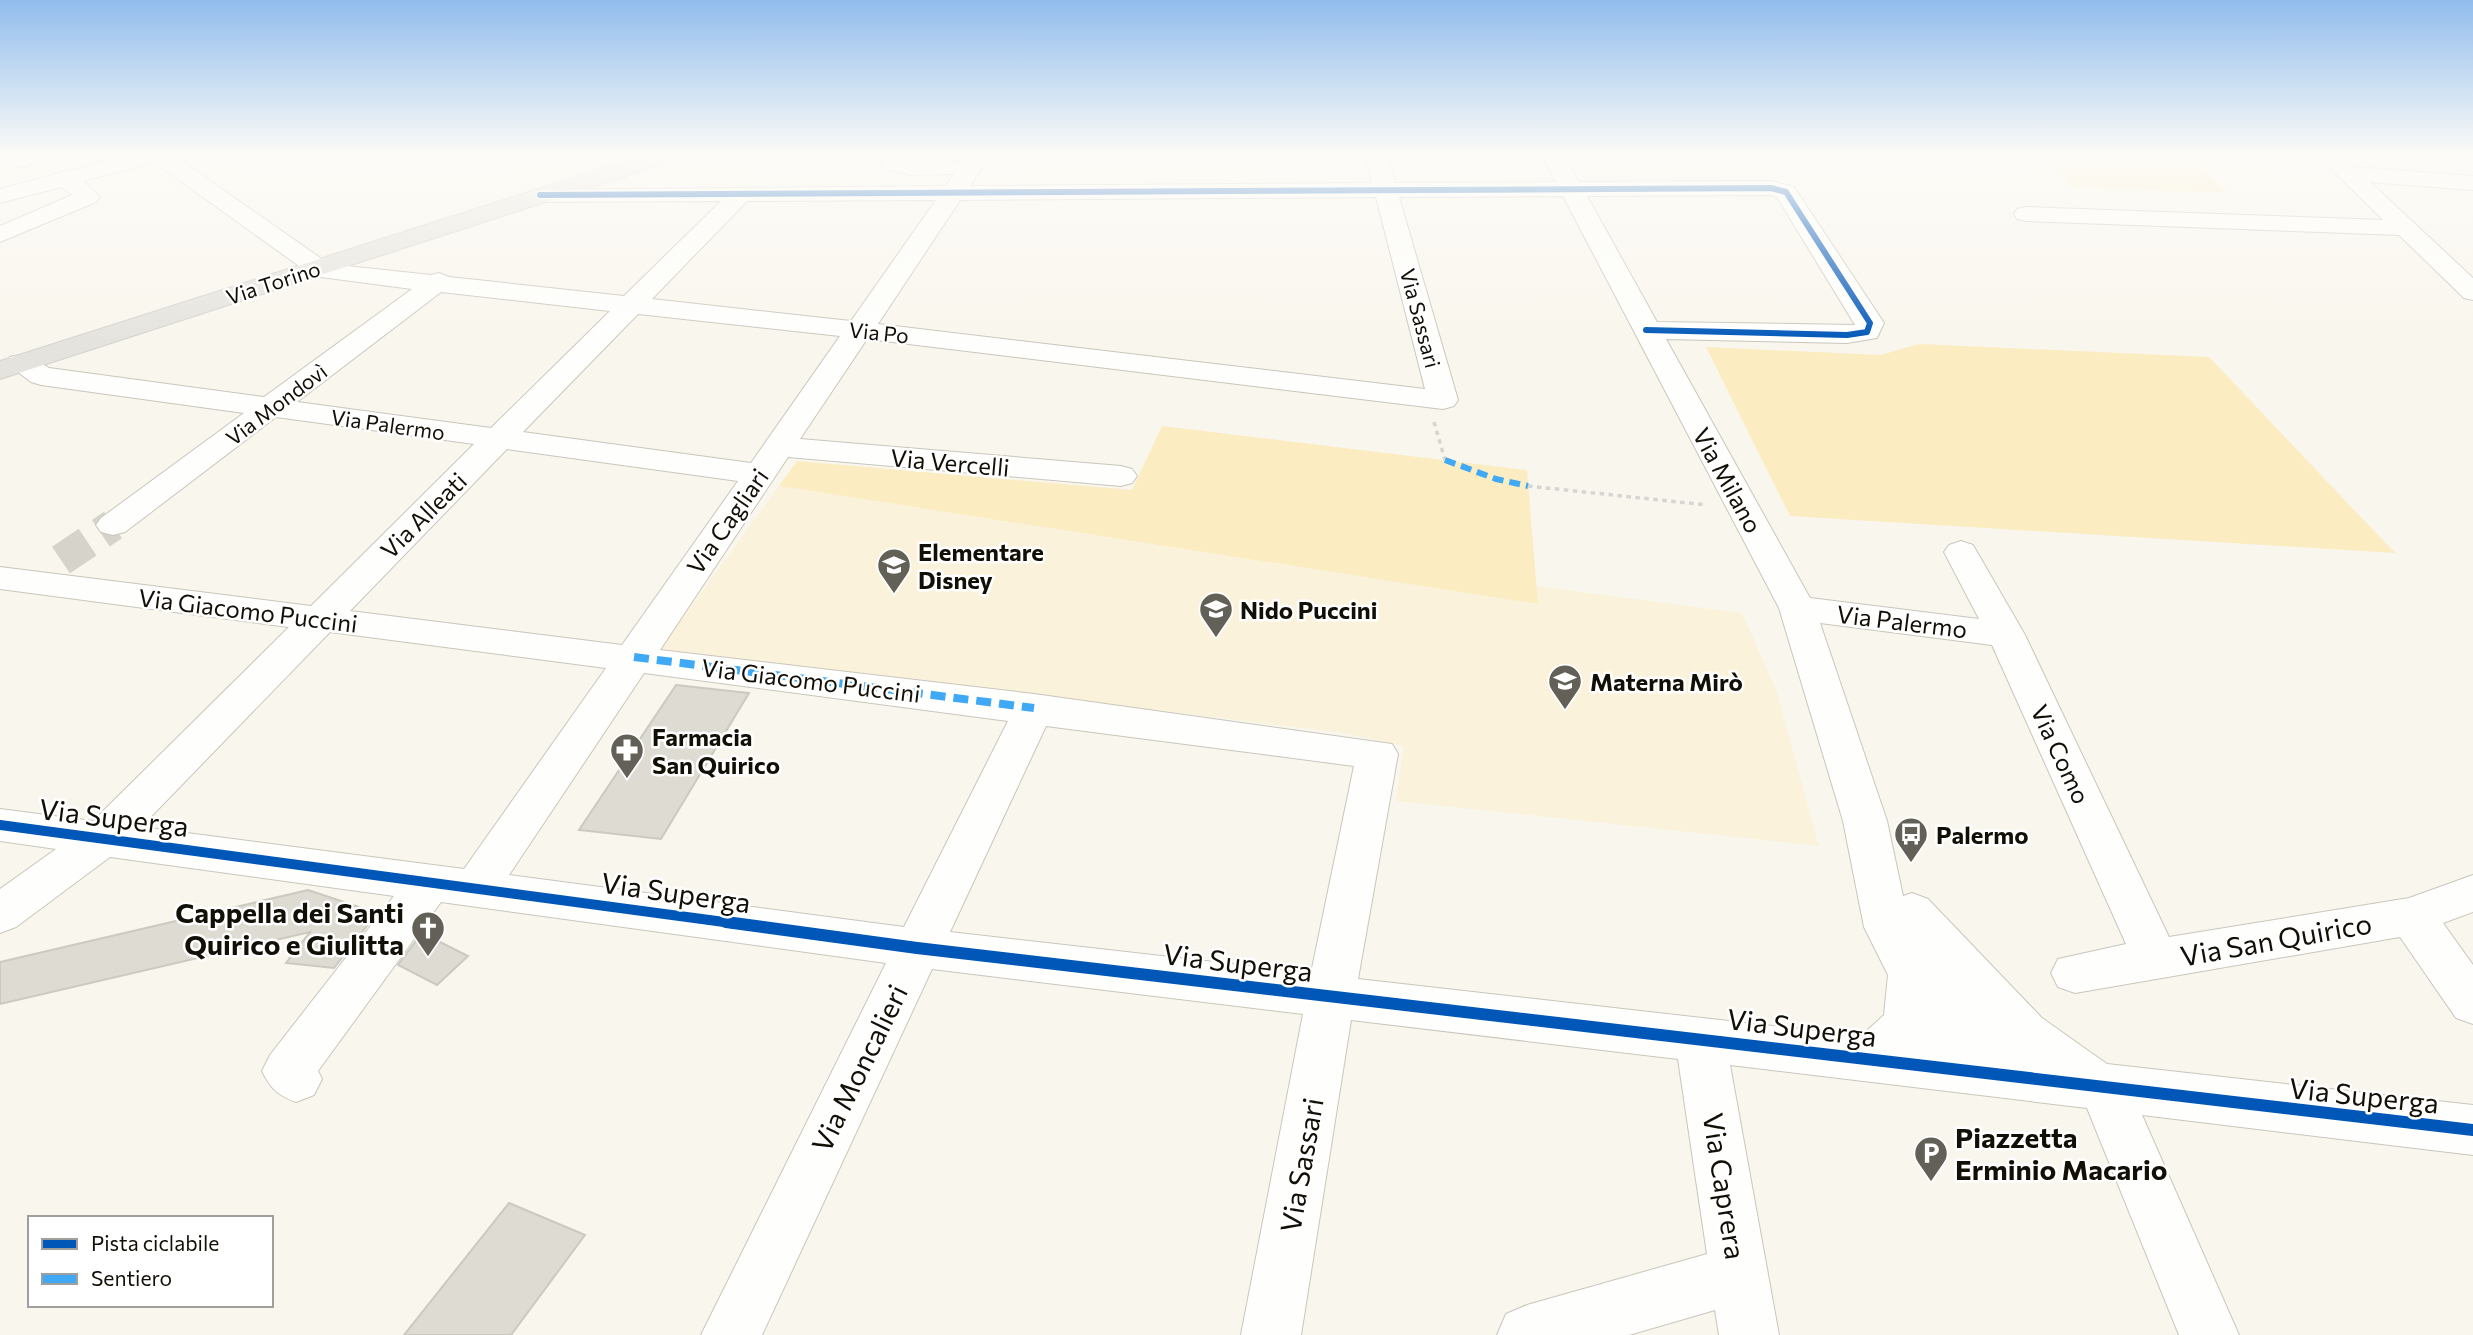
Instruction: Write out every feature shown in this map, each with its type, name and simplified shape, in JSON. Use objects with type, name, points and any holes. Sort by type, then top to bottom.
[{"type":"main road","name":"Via Torino","points":[[10,366],[472,217]]},
{"type":"street","points":[[0,235],[41,217]]},
{"type":"street","points":[[246,217],[316,268]]},
{"type":"street","name":"Via Alleati","points":[[0,914],[103,838],[718,217]]},
{"type":"street","name":"Via Cagliari","points":[[453,885],[634,657],[936,217]]},
{"type":"street","name":"Via Sassari","points":[[1392,217],[1435,399]]},
{"type":"street","name":"Via Milano","points":[[1587,217],[1797,608],[1865,821],[1887,927],[1961,1069]]},
{"type":"street","points":[[1646,330],[1847,335],[1867,332],[1870,323],[1802,217]]},
{"type":"street","points":[[2115,217],[2404,228]]},
{"type":"street","points":[[2393,217],[2473,292]]},
{"type":"street","name":"Via Po","points":[[316,268],[334,273],[439,281],[1435,399]]},
{"type":"street","name":"Via Mondovì","points":[[113,525],[439,281]]},
{"type":"street","name":"Via Palermo","points":[[10,366],[40,376],[500,439],[769,461]]},
{"type":"street","name":"Via Vercelli","points":[[769,461],[1121,476]]},
{"type":"street","name":"Via Como","points":[[1961,552],[2006,635],[2156,959]]},
{"type":"street","points":[[16,580],[61,560]]},
{"type":"street","name":"Via Giacomo Puccini","points":[[16,580],[1034,708],[1377,754],[1331,996]]},
{"type":"street","name":"Via Palermo","points":[[1797,608],[2006,635]]},
{"type":"street","name":"Via Moncalieri","points":[[736,1325],[1034,708]]},
{"type":"street","name":"Via Milano","points":[[1865,821],[1912,912],[2012,1076]]},
{"type":"street","name":"Via Superga","points":[[0,825],[917,948],[2473,1130]]},
{"type":"street","points":[[296,1079],[288,1071],[453,885]]},
{"type":"street","name":"Via San Quirico","points":[[2075,973],[2411,916],[2473,893]]},
{"type":"street","points":[[1912,912],[1996,1004],[2043,1048],[2078,1076],[2105,1089],[2209,1335]]},
{"type":"street","points":[[2411,916],[2473,1003]]},
{"type":"street","points":[[1868,1058],[1896,1040],[1903,1030],[1913,1006],[1912,975]]},
{"type":"street","name":"Via Sassari","points":[[1271,1335],[1331,996]]},
{"type":"street","name":"Via Caprera","points":[[1700,1038],[1749,1335]]},
{"type":"street","points":[[1527,1335],[1739,1274]]},
{"type":"path","points":[[1435,399],[1445,460]]},
{"type":"path","points":[[1528,486],[1743,509]]},
{"type":"shaded area","points":[[1919,344],[2209,357],[2395,553],[1790,516],[1706,347],[1881,355]]},
{"type":"shaded area","points":[[1162,426],[1527,470],[1538,604],[779,486],[797,461],[1132,490]]},
{"type":"shaded area","points":[[779,486],[1537,604],[1536,586],[1742,613],[1776,689],[1819,846],[1396,801],[1404,746],[1343,733],[660,649]]},
{"type":"building","points":[[676,685],[749,693],[661,839],[579,830]]},
{"type":"building","points":[[308,890],[377,913],[334,968],[286,963],[310,932],[0,1004],[0,962]]},
{"type":"building","name":"Cappella dei Santi Quirico e Giulitta","points":[[422,933],[468,956],[437,985],[398,965]]},
{"type":"building","points":[[509,1203],[585,1235],[511,1335],[404,1335]]},
{"type":"tunnel","points":[[61,560],[113,525]]},
{"type":"marked path","points":[[1445,460],[1496,479],[1528,486]]},
{"type":"marked path","points":[[634,657],[1034,708]]},
{"type":"cycle path","points":[[1646,330],[1847,335],[1867,332],[1870,323],[1802,217]]},
{"type":"cycle path","points":[[0,825],[917,948],[2473,1130]]},
{"type":"place","name":"Elementare Disney","points":[[894,595]]},
{"type":"place","name":"Nido Puccini","points":[[1216,639]]},
{"type":"place","name":"Materna Mirò","points":[[1565,711]]},
{"type":"place","name":"Farmacia San Quirico","points":[[627,780]]},
{"type":"place","name":"Palermo","points":[[1911,864]]},
{"type":"place","name":"Cappella dei Santi Quirico e Giulitta","points":[[428,958]]},
{"type":"place","name":"Piazzetta Erminio Macario","points":[[1931,1183]]}]
